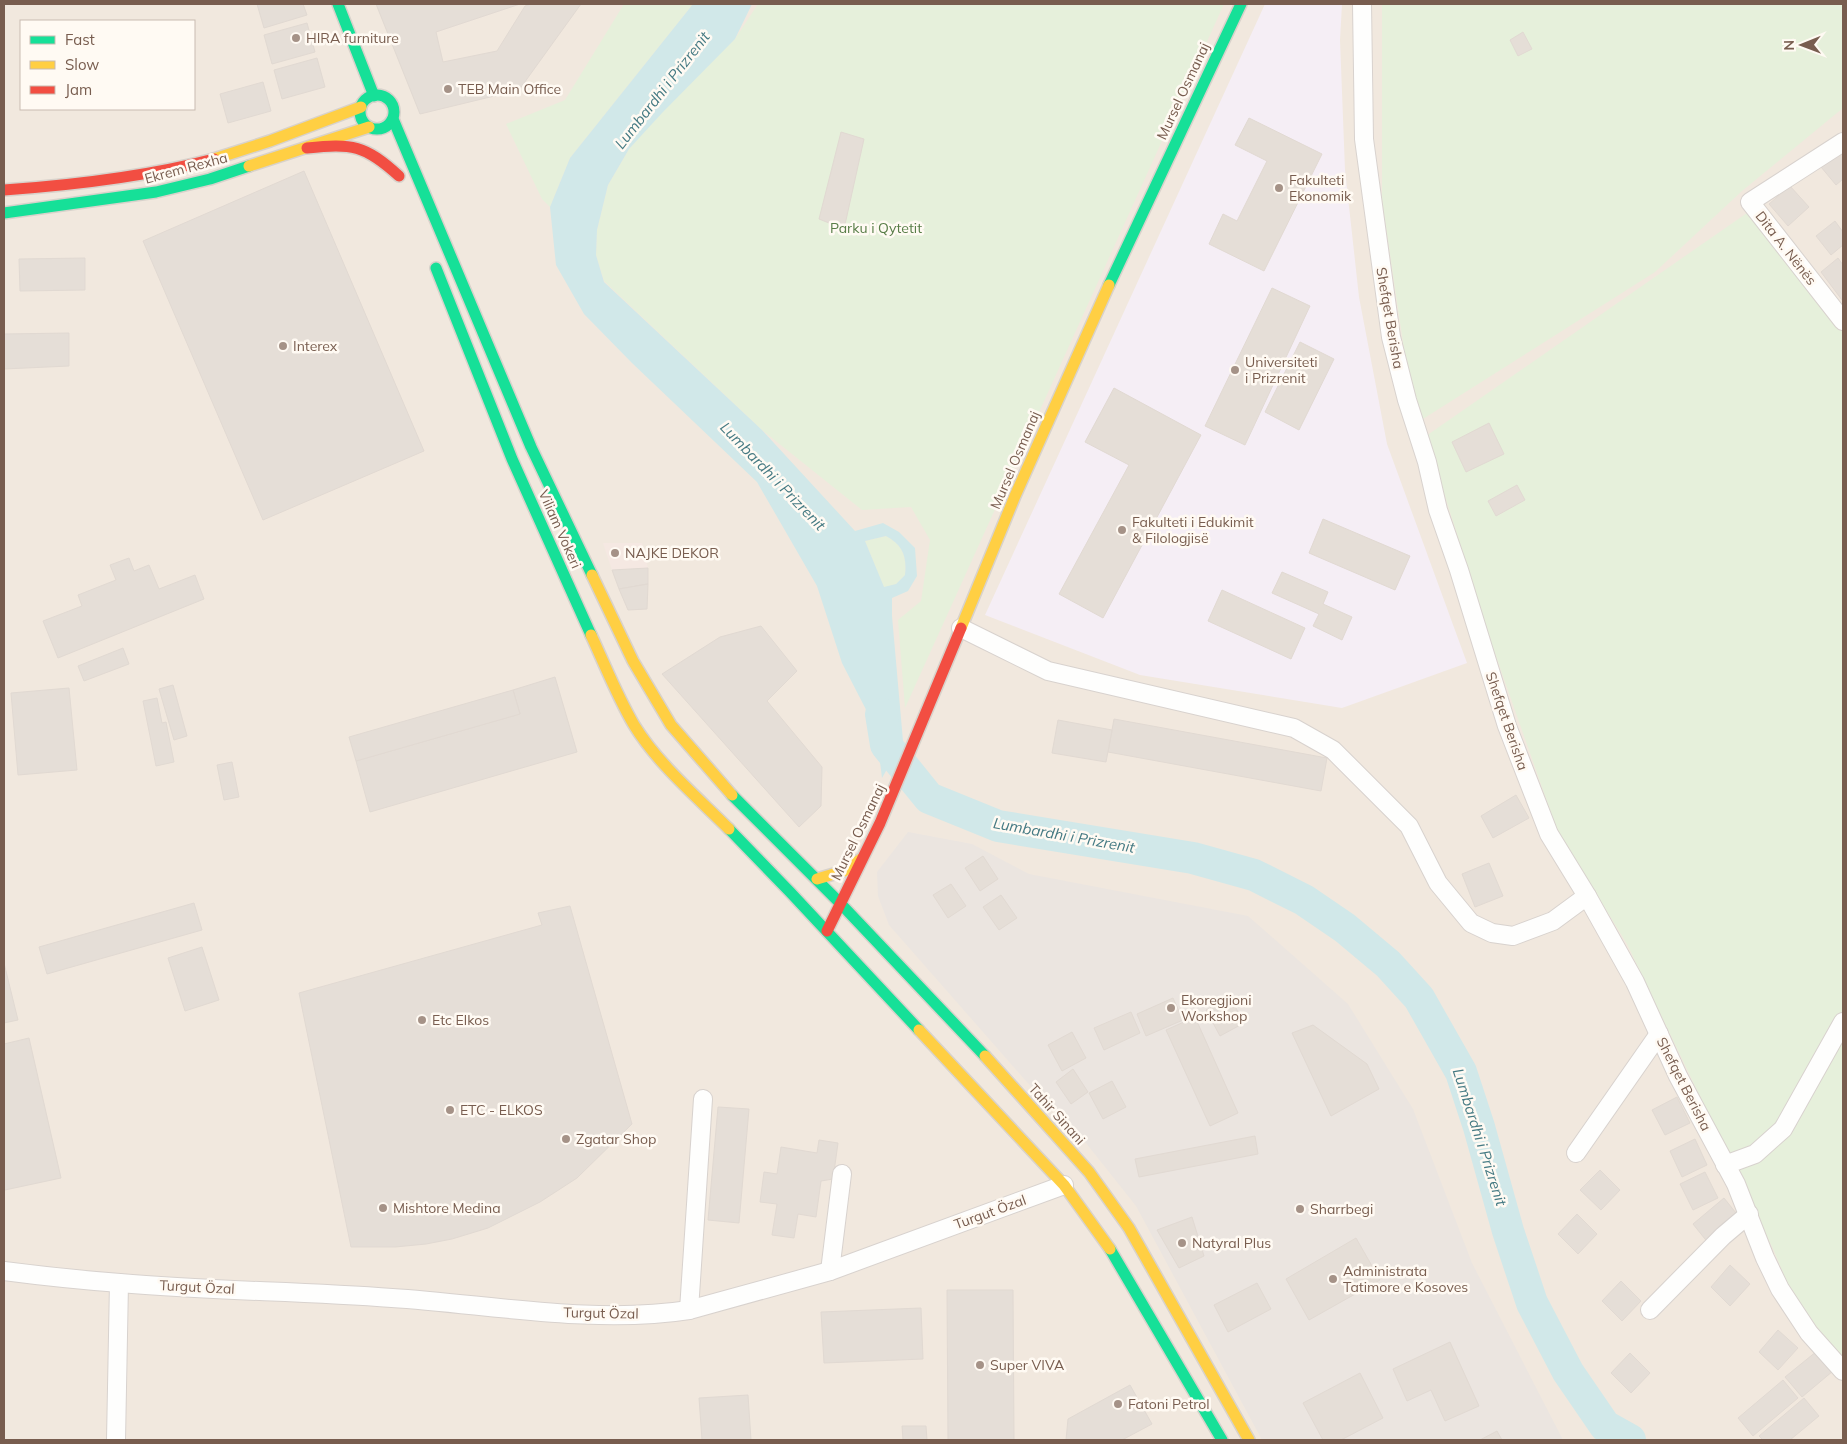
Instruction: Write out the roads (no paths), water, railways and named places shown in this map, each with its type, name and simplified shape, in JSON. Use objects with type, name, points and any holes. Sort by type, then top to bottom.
[{"type":"main road","points":[[338,4],[374,96]]},
{"type":"main road","name":"Mursel Osmanaj","points":[[827,931],[880,823],[1016,496],[1101,302],[1241,4]]},
{"type":"main road","points":[[374,96],[384,97],[394,109],[393,119],[386,127],[378,131],[362,118],[364,102],[374,96]]},
{"type":"main road","name":"Ekrem Rexha","points":[[4,190],[141,174],[197,163],[260,144],[362,107]]},
{"type":"main road","name":"Viliam Vokeri","points":[[393,119],[531,447],[644,682],[671,725],[716,778],[788,849]]},
{"type":"main road","name":"Ekrem Rexha","points":[[4,213],[100,202],[156,192],[210,179],[307,148],[378,131]]},
{"type":"main road","points":[[307,148],[336,144],[364,149],[375,154],[401,181],[390,152]]},
{"type":"main road","name":"Viliam Vokeri","points":[[432,258],[512,460],[620,699],[635,726],[659,758],[827,931]]},
{"type":"main road","name":"Tahir Sinani","points":[[788,849],[974,1044],[1089,1172],[1129,1228],[1249,1440]]},
{"type":"main road","points":[[817,879],[844,871],[861,859]]},
{"type":"main road","points":[[827,931],[1064,1185],[1111,1250],[1222,1440]]},
{"type":"street","name":"Shefqet Berisha","points":[[1362,4],[1364,139],[1391,337],[1407,400],[1427,462],[1438,510],[1508,726],[1548,834],[1587,896],[1635,982],[1678,1076],[1726,1165],[1749,1214],[1765,1258],[1780,1289],[1809,1333],[1843,1372]]},
{"type":"street","name":"Dita A. Nënës","points":[[1840,312],[1750,202],[1843,142]]},
{"type":"street","points":[[961,628],[1048,671],[1294,728],[1333,750],[1409,826],[1438,883],[1471,923],[1492,933],[1513,936],[1553,921],[1587,896]]},
{"type":"street","points":[[1726,1165],[1755,1154],[1783,1129],[1843,1022]]},
{"type":"street","points":[[1576,1152],[1659,1034]]},
{"type":"street","points":[[689,1310],[703,1099]]},
{"type":"street","points":[[830,1271],[842,1174]]},
{"type":"street","name":"Turgut Özal","points":[[4,1271],[119,1283],[392,1298],[537,1312],[600,1315],[666,1314],[689,1310],[830,1271],[1064,1185]]},
{"type":"street","points":[[1650,1310],[1724,1236],[1749,1214]]},
{"type":"street","points":[[116,1440],[119,1283]]},
{"type":"water","points":[[693,4],[752,4],[735,39],[629,149],[608,185],[597,230],[596,255],[604,282],[762,430],[855,531],[883,523],[899,532],[915,548],[917,576],[908,591],[892,598],[903,741],[882,778],[876,729],[842,663],[817,586],[757,482],[632,363],[584,314],[556,265],[550,207],[570,158]],"holes":[[[886,536],[903,552],[905,575],[896,584],[884,587],[865,541]]]},
{"type":"waterway","name":"Lumbardhi i Prizrenit","points":[[881,714],[886,745],[929,798],[998,826],[1193,858],[1254,875],[1304,900],[1345,928],[1388,964],[1419,998],[1461,1072],[1479,1127],[1508,1231],[1532,1303],[1568,1372],[1605,1426],[1630,1440]]},
{"type":"place","name":"HIRA furniture","points":[[296,38]]},
{"type":"place","name":"TEB Main Office","points":[[448,89]]},
{"type":"place","name":"Fakulteti Ekonomik","points":[[1279,188]]},
{"type":"place","name":"Interex","points":[[283,346]]},
{"type":"place","name":"Universiteti i Prizrenit","points":[[1235,370]]},
{"type":"place","name":"Fakulteti i Edukimit & Filologjisë","points":[[1122,530]]},
{"type":"place","name":"NAJKE DEKOR","points":[[615,553]]},
{"type":"place","name":"Ekoregjioni Workshop","points":[[1171,1008]]},
{"type":"place","name":"Etc Elkos","points":[[422,1020]]},
{"type":"place","name":"ETC - ELKOS","points":[[450,1110]]},
{"type":"place","name":"Zgatar Shop","points":[[566,1139]]},
{"type":"place","name":"Mishtore Medina","points":[[383,1208]]},
{"type":"place","name":"Sharrbegi","points":[[1300,1209]]},
{"type":"place","name":"Natyral Plus","points":[[1182,1243]]},
{"type":"place","name":"Administrata Tatimore e Kosoves","points":[[1333,1279]]},
{"type":"place","name":"Super VIVA","points":[[980,1365]]},
{"type":"place","name":"Fatoni Petrol","points":[[1118,1404]]},
{"type":"park label","name":"Parku i Qytetit","points":[[876,228]]}]
